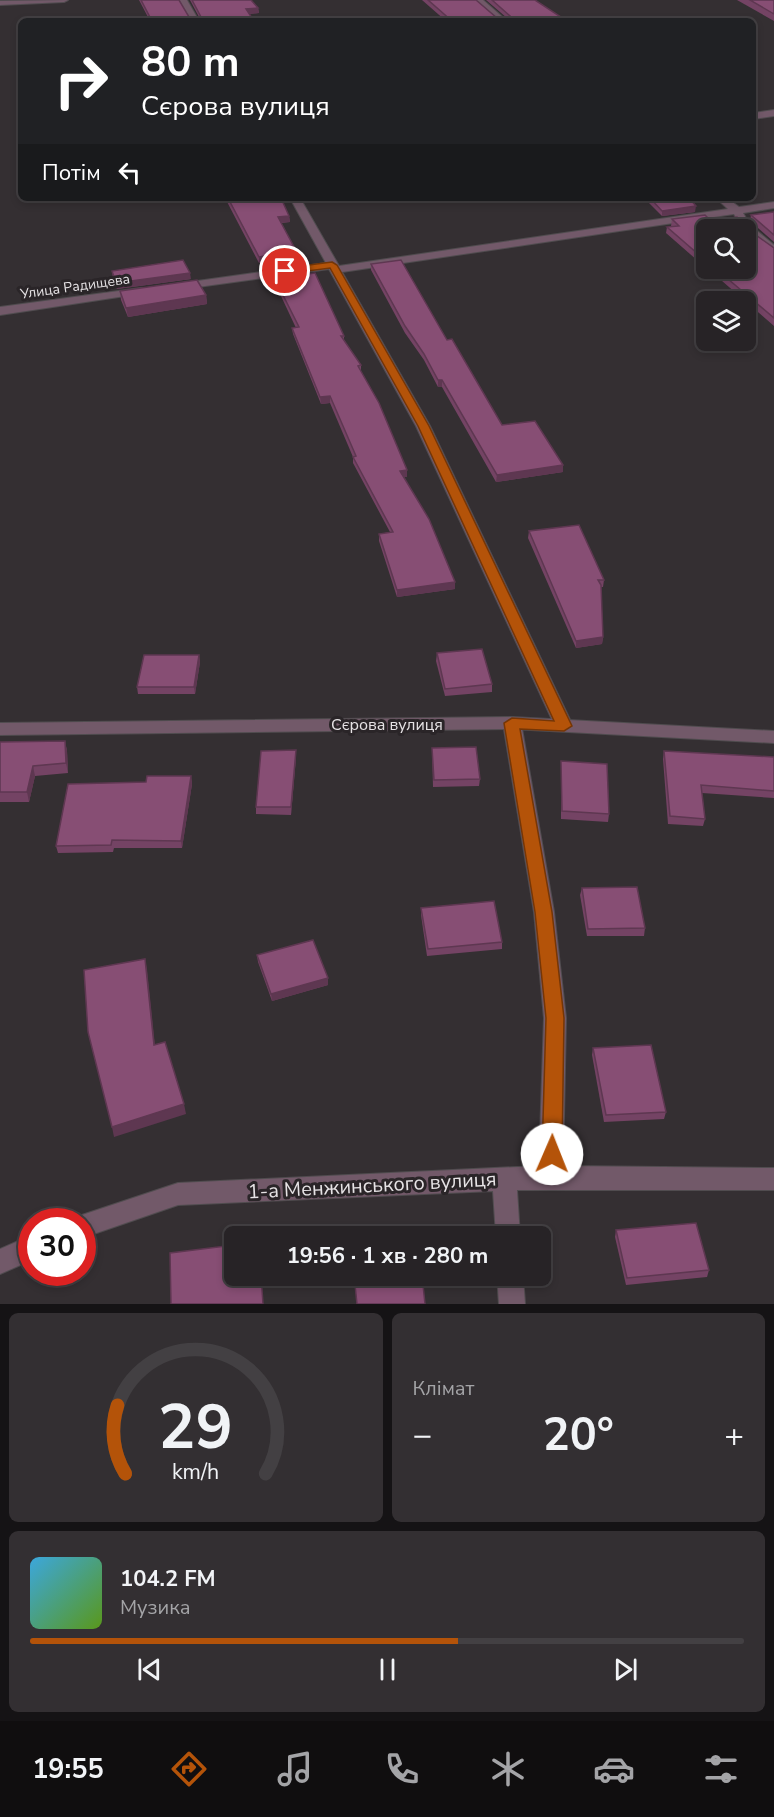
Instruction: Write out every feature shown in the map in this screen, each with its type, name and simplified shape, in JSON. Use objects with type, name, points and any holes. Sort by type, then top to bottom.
[{"type":"street","points":[[0,3],[64,0]]},
{"type":"street","points":[[183,0],[193,18]]},
{"type":"street","points":[[478,0],[499,18]]},
{"type":"street","points":[[756,116],[774,113]]},
{"type":"street","points":[[297,201],[423,426],[564,726]]},
{"type":"street","points":[[725,201],[737,211],[746,227],[774,250]]},
{"type":"street","name":"Улица Радищева","points":[[0,311],[774,205]]},
{"type":"street","points":[[512,723],[543,912],[555,1018],[551,1177]]},
{"type":"street","name":"Сєрова вулиця","points":[[0,729],[512,723],[774,738]]},
{"type":"street","name":"1-а Менжинського вулиця","points":[[96,1221],[178,1194],[551,1177],[774,1179]]},
{"type":"street","points":[[504,1179],[507,1226]]},
{"type":"street","points":[[0,1262],[18,1254]]},
{"type":"street","points":[[511,1286],[512,1304]]},
{"type":"building","points":[[141,0],[179,0],[189,17],[201,17],[192,0],[251,0],[258,8],[246,9],[252,18],[150,18]]},
{"type":"building","points":[[428,0],[476,0],[497,18],[449,18]]},
{"type":"building","points":[[492,0],[535,0],[562,18],[507,18],[510,16]]},
{"type":"building","points":[[750,0],[774,0],[774,14]]},
{"type":"building","points":[[230,201],[282,201],[289,216],[278,217],[300,258],[267,263],[264,256],[259,257]]},
{"type":"building","points":[[653,201],[692,201],[696,206],[662,211]]},
{"type":"building","points":[[774,212],[774,235],[756,219],[751,215]]},
{"type":"building","points":[[705,215],[709,219],[696,219],[696,252],[667,227],[679,226],[672,219]]},
{"type":"building","points":[[756,235],[774,248],[774,318],[756,303],[756,291],[742,291],[728,279],[756,279]]},
{"type":"building","points":[[183,260],[190,273],[116,283],[112,271]]},
{"type":"building","points":[[401,260],[447,340],[452,339],[502,425],[535,421],[563,465],[497,475],[442,380],[438,380],[405,326],[371,264]]},
{"type":"building","points":[[305,268],[308,274],[315,273],[344,336],[341,336],[361,365],[358,366],[379,403],[407,470],[400,471],[429,519],[455,582],[397,590],[379,534],[393,532],[353,457],[356,456],[330,396],[320,397],[292,328],[299,327],[272,273]]},
{"type":"building","points":[[197,280],[206,295],[126,308],[120,291]]},
{"type":"building","points":[[579,525],[604,580],[598,580],[601,585],[603,637],[576,641],[529,531]]},
{"type":"building","points":[[482,649],[492,684],[445,689],[437,653]]},
{"type":"building","points":[[144,655],[199,655],[194,687],[137,687]]},
{"type":"building","points":[[65,741],[66,763],[33,766],[27,792],[0,792],[0,742]]},
{"type":"building","points":[[476,747],[480,779],[434,780],[432,748]]},
{"type":"building","points":[[296,750],[291,807],[256,807],[261,751]]},
{"type":"building","points":[[664,751],[774,757],[774,791],[701,785],[705,819],[670,816]]},
{"type":"building","points":[[561,761],[607,764],[609,814],[562,811]]},
{"type":"building","points":[[147,776],[191,776],[181,841],[112,840],[111,845],[56,846],[68,784],[146,782]]},
{"type":"building","points":[[637,887],[645,928],[588,929],[582,888]]},
{"type":"building","points":[[494,901],[502,942],[428,949],[421,908]]},
{"type":"building","points":[[313,940],[328,978],[271,994],[257,955]]},
{"type":"building","points":[[145,959],[154,1045],[165,1042],[184,1104],[112,1127],[88,1032],[84,970]]},
{"type":"building","points":[[651,1045],[666,1112],[606,1115],[593,1048]]},
{"type":"building","points":[[696,1223],[709,1270],[627,1278],[616,1230]]},
{"type":"building","points":[[224,1246],[224,1286],[262,1286],[263,1304],[171,1304],[170,1253]]},
{"type":"building","points":[[355,1286],[423,1286],[425,1304],[357,1304]]},
{"type":"route","points":[[285,271],[332,265],[423,426],[564,726],[512,723],[543,912],[555,1018],[552,1154]]}]
